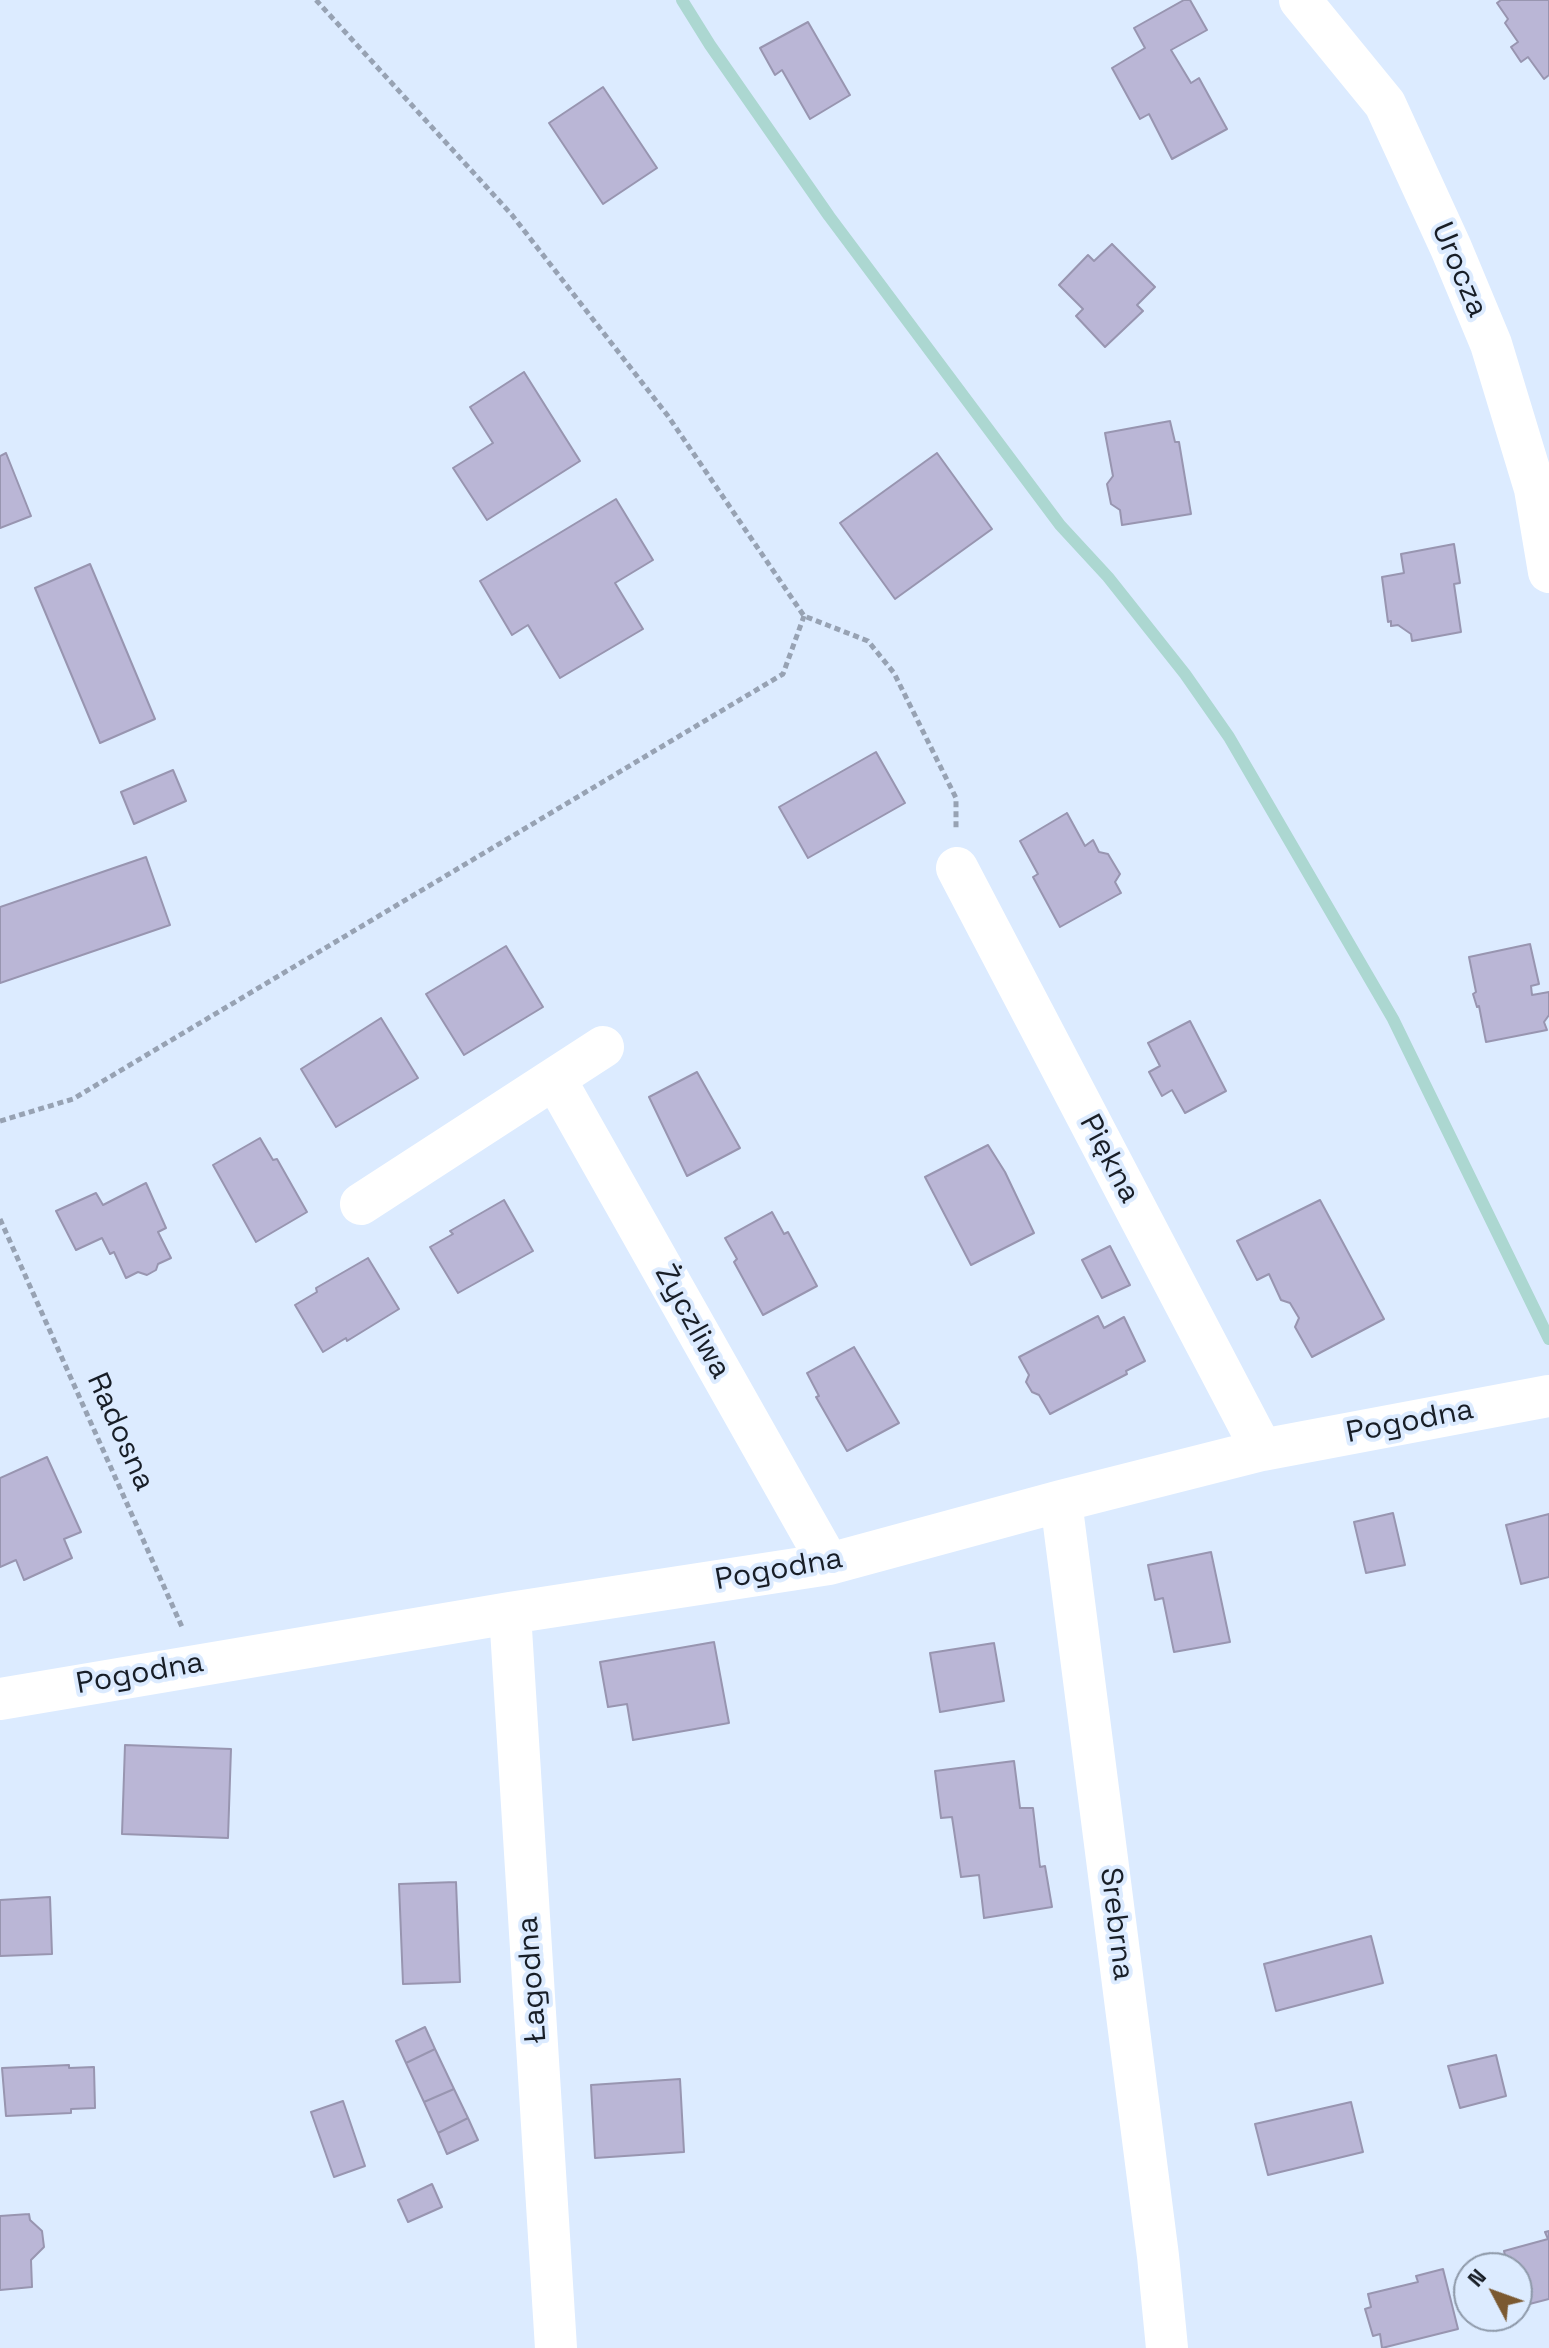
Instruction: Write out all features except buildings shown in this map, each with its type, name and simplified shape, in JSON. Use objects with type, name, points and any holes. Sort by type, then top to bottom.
[{"type":"street","name":"Urocza","points":[[1300,0],[1385,104],[1451,248],[1491,344],[1535,489],[1549,572]]},
{"type":"street","name":"Piękna","points":[[957,868],[1262,1450]]},
{"type":"street","points":[[361,1204],[603,1047]]},
{"type":"street","name":"Życzliwa","points":[[555,1079],[829,1564]]},
{"type":"street","name":"Pogodna","points":[[0,1699],[510,1613],[829,1564],[1262,1450],[1549,1396]]},
{"type":"street","name":"Srebrna","points":[[1061,1501],[1158,2256],[1167,2348]]},
{"type":"street","name":"Łagodna","points":[[510,1613],[556,2348]]},
{"type":"path","points":[[316,0],[512,215],[668,416],[804,616],[868,641],[894,673],[956,798],[957,868]]},
{"type":"path","points":[[0,1121],[73,1099],[783,674],[804,616]]},
{"type":"path","name":"Radosna","points":[[0,1219],[199,1664]]},
{"type":"waterway","points":[[682,0],[829,216],[1060,525],[1108,577],[1185,674],[1229,737],[1393,1019],[1549,1339]]}]
